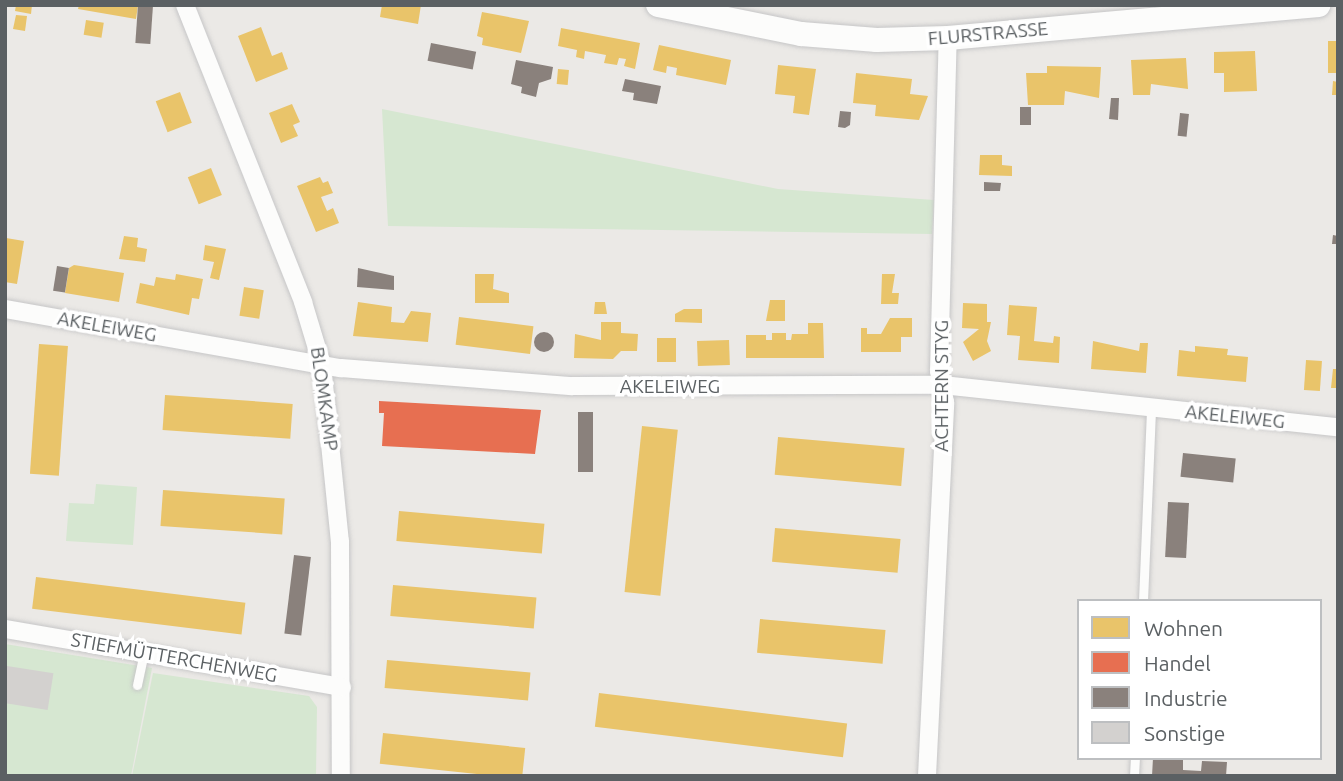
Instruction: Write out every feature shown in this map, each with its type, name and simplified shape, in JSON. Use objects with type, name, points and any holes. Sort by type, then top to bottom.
[{"type":"street","name":"BLOMKAMP","points":[[185,5],[303,302],[322,365],[340,530],[341,776]]},
{"type":"street","name":"FLURSTRASSE","points":[[658,5],[800,34],[877,40],[948,38],[1177,12],[1319,5]]},
{"type":"street","name":"ACHTERN STYG","points":[[927,776],[942,385],[948,38]]},
{"type":"street","name":"AKELEIWEG","points":[[5,309],[322,365],[572,386],[942,385],[1338,427]]},
{"type":"street","name":"STIEFMÜTTERCHENWEG","points":[[5,629],[342,687]]},
{"type":"lane","points":[[1143,599],[1151,409]]},
{"type":"lane","points":[[136,685],[144,653]]},
{"type":"green space","points":[[382,109],[778,189],[934,200],[932,234],[388,226]]},
{"type":"green space","points":[[96,484],[137,487],[133,545],[66,541],[69,503],[94,504]]},
{"type":"green space","points":[[5,644],[152,668],[131,776],[5,776]]},
{"type":"green space","points":[[153,673],[309,696],[317,707],[316,776],[132,776]]},
{"type":"building: Wohnen","points":[[16,5],[32,5],[31,14],[15,11]]},
{"type":"building: Wohnen","points":[[79,5],[138,5],[136,19],[78,9]]},
{"type":"building: Wohnen","points":[[382,5],[421,5],[418,24],[380,17]]},
{"type":"building: Wohnen","points":[[482,12],[529,21],[521,53],[482,45],[483,38],[477,36]]},
{"type":"building: Wohnen","points":[[16,15],[27,16],[25,31],[13,29]]},
{"type":"building: Wohnen","points":[[86,20],[104,23],[101,38],[84,35]]},
{"type":"building: Wohnen","points":[[261,27],[272,56],[282,52],[288,69],[256,82],[238,36]]},
{"type":"building: Wohnen","points":[[561,28],[640,43],[635,69],[624,66],[626,59],[619,58],[617,65],[604,63],[606,55],[585,51],[584,59],[576,57],[577,50],[558,46]]},
{"type":"building: Wohnen","points":[[1328,41],[1338,41],[1338,73],[1328,73]]},
{"type":"building: Wohnen","points":[[659,45],[731,60],[726,85],[676,75],[677,68],[667,66],[666,73],[653,70]]},
{"type":"building: Wohnen","points":[[1255,51],[1257,91],[1224,92],[1224,73],[1214,73],[1214,52]]},
{"type":"building: Wohnen","points":[[1186,58],[1188,89],[1151,84],[1150,95],[1133,95],[1131,60]]},
{"type":"building: Wohnen","points":[[778,65],[816,69],[809,115],[793,113],[795,96],[775,94]]},
{"type":"building: Wohnen","points":[[1047,66],[1101,67],[1099,98],[1065,91],[1064,105],[1028,105],[1026,73],[1047,73]]},
{"type":"building: Wohnen","points":[[558,69],[569,70],[568,85],[557,84]]},
{"type":"building: Wohnen","points":[[856,73],[912,79],[910,94],[928,96],[919,120],[875,116],[876,105],[853,103]]},
{"type":"building: Wohnen","points":[[1333,81],[1338,82],[1338,95],[1332,95]]},
{"type":"building: Wohnen","points":[[180,92],[192,123],[168,132],[156,101]]},
{"type":"building: Wohnen","points":[[292,104],[300,122],[293,125],[298,136],[281,143],[269,113]]},
{"type":"building: Wohnen","points":[[980,155],[1002,155],[1002,165],[1012,166],[1012,176],[979,175]]},
{"type":"building: Wohnen","points":[[211,168],[222,195],[199,204],[188,177]]},
{"type":"building: Wohnen","points":[[320,177],[323,183],[328,181],[333,193],[321,197],[327,211],[333,208],[339,223],[316,232],[297,186]]},
{"type":"building: Wohnen","points":[[124,236],[138,238],[137,247],[147,249],[145,262],[119,259]]},
{"type":"building: Wohnen","points":[[6,238],[24,241],[17,284],[5,282]]},
{"type":"building: Wohnen","points":[[205,245],[226,249],[219,280],[210,278],[214,262],[203,260]]},
{"type":"building: Wohnen","points":[[74,265],[124,273],[119,302],[65,293],[69,268]]},
{"type":"building: Wohnen","points":[[176,274],[203,279],[199,299],[192,298],[189,315],[136,303],[140,283],[154,286],[156,277],[175,280]]},
{"type":"building: Wohnen","points":[[475,274],[494,274],[493,289],[509,293],[509,303],[475,303]]},
{"type":"building: Wohnen","points":[[882,274],[895,274],[892,293],[899,293],[898,304],[881,304]]},
{"type":"building: Wohnen","points":[[244,287],[264,290],[259,319],[239,316]]},
{"type":"building: Wohnen","points":[[770,300],[785,300],[785,321],[766,321]]},
{"type":"building: Wohnen","points":[[358,302],[392,307],[391,322],[404,323],[411,311],[431,313],[428,342],[353,336]]},
{"type":"building: Wohnen","points":[[595,302],[605,302],[607,314],[594,314]]},
{"type":"building: Wohnen","points":[[963,303],[987,304],[987,322],[991,322],[987,341],[991,351],[973,361],[963,342],[979,329],[962,328]]},
{"type":"building: Wohnen","points":[[1009,305],[1037,307],[1034,341],[1053,343],[1054,336],[1060,337],[1059,363],[1018,360],[1020,336],[1007,335]]},
{"type":"building: Wohnen","points":[[684,309],[702,309],[702,323],[675,322],[675,314]]},
{"type":"building: Wohnen","points":[[459,317],[533,326],[530,354],[456,345]]},
{"type":"building: Wohnen","points":[[890,318],[912,318],[912,337],[901,337],[901,352],[861,352],[861,328],[867,328],[867,334],[881,334]]},
{"type":"building: Wohnen","points":[[601,322],[621,322],[621,333],[638,334],[637,351],[621,351],[613,359],[574,358],[575,334],[601,340]]},
{"type":"building: Wohnen","points":[[808,323],[823,323],[824,358],[746,358],[746,335],[766,335],[766,340],[772,340],[772,333],[786,333],[786,340],[791,340],[792,334],[808,334]]},
{"type":"building: Wohnen","points":[[657,338],[676,338],[676,362],[657,362]]},
{"type":"building: Wohnen","points":[[729,340],[730,365],[698,366],[697,341]]},
{"type":"building: Wohnen","points":[[1093,341],[1139,351],[1140,343],[1148,343],[1146,373],[1091,369]]},
{"type":"building: Wohnen","points":[[39,344],[68,346],[59,476],[30,474]]},
{"type":"building: Wohnen","points":[[1195,346],[1228,349],[1227,355],[1248,357],[1246,382],[1177,376],[1179,350],[1195,352]]},
{"type":"building: Wohnen","points":[[1306,360],[1322,361],[1320,391],[1304,390]]},
{"type":"building: Wohnen","points":[[1333,369],[1338,369],[1338,388],[1331,388]]},
{"type":"building: Wohnen","points":[[165,395],[293,404],[290,439],[163,430]]},
{"type":"building: Wohnen","points":[[642,426],[678,430],[660,596],[625,592]]},
{"type":"building: Wohnen","points":[[778,437],[905,448],[901,486],[775,475]]},
{"type":"building: Wohnen","points":[[163,490],[285,499],[282,534],[160,526]]},
{"type":"building: Wohnen","points":[[399,511],[544,524],[542,554],[396,541]]},
{"type":"building: Wohnen","points":[[775,528],[901,539],[898,573],[772,562]]},
{"type":"building: Wohnen","points":[[36,577],[245,603],[242,634],[32,609]]},
{"type":"building: Wohnen","points":[[393,585],[536,598],[534,628],[390,616]]},
{"type":"building: Wohnen","points":[[760,619],[886,630],[883,664],[757,653]]},
{"type":"building: Wohnen","points":[[387,660],[530,673],[528,700],[385,688]]},
{"type":"building: Wohnen","points":[[599,693],[847,723],[843,757],[595,727]]},
{"type":"building: Wohnen","points":[[383,733],[525,748],[522,776],[496,776],[380,764]]},
{"type":"building: Handel","points":[[379,401],[541,410],[535,454],[382,446],[384,413],[379,413]]},
{"type":"building: Industrie","points":[[138,5],[153,6],[150,44],[135,43]]},
{"type":"building: Industrie","points":[[431,43],[476,52],[473,69],[428,61]]},
{"type":"building: Industrie","points":[[516,60],[553,67],[551,79],[539,83],[536,97],[521,93],[522,87],[511,84]]},
{"type":"building: Industrie","points":[[625,79],[661,86],[657,104],[633,100],[634,93],[622,91]]},
{"type":"building: Industrie","points":[[1111,98],[1119,98],[1118,120],[1109,119]]},
{"type":"building: Industrie","points":[[1020,107],[1031,107],[1031,125],[1020,125]]},
{"type":"building: Industrie","points":[[840,111],[851,112],[850,125],[845,128],[838,127]]},
{"type":"building: Industrie","points":[[1180,113],[1189,114],[1187,137],[1178,136]]},
{"type":"building: Industrie","points":[[984,182],[1001,183],[1000,191],[984,191]]},
{"type":"building: Industrie","points":[[1333,235],[1338,236],[1338,244],[1332,244]]},
{"type":"building: Industrie","points":[[57,266],[69,268],[65,293],[53,291]]},
{"type":"building: Industrie","points":[[358,268],[394,276],[394,290],[357,287]]},
{"type":"building: Industrie","points":[[544,332],[551,335],[554,342],[551,349],[544,352],[537,349],[534,342],[537,335]]},
{"type":"building: Industrie","points":[[578,412],[593,412],[593,472],[578,472]]},
{"type":"building: Industrie","points":[[1183,453],[1236,459],[1233,482],[1180,477]]},
{"type":"building: Industrie","points":[[1168,502],[1189,503],[1186,558],[1165,557]]},
{"type":"building: Industrie","points":[[294,555],[311,557],[301,635],[284,633]]},
{"type":"building: Industrie","points":[[1153,760],[1183,760],[1183,770],[1201,771],[1202,761],[1227,762],[1226,776],[1152,776]]},
{"type":"building: Sonstige","points":[[7,666],[53,673],[48,710],[5,703]]}]
